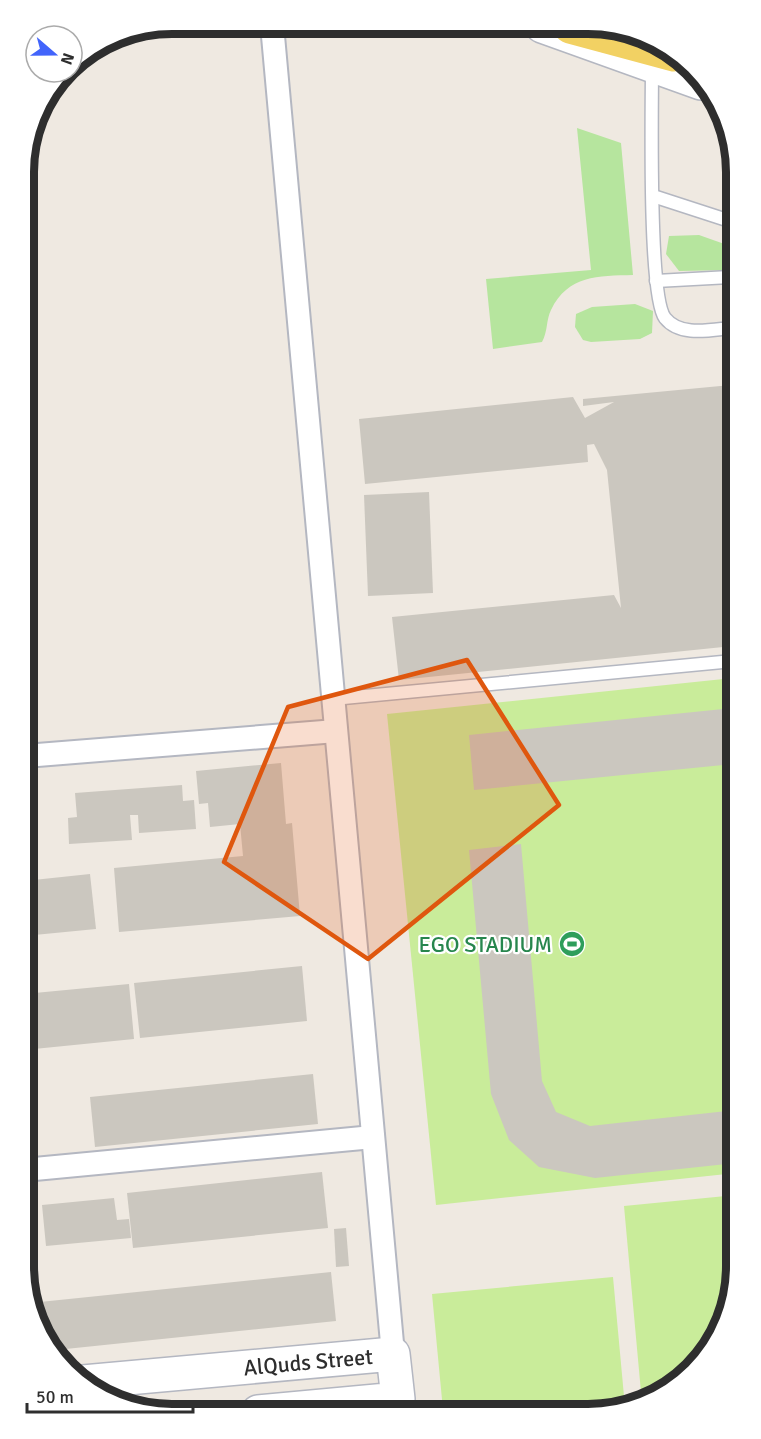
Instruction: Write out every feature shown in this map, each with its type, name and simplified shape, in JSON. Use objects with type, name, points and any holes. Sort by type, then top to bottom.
[{"type":"main road","points":[[591,34],[663,60]]},
{"type":"street","points":[[571,34],[663,60],[681,71]]},
{"type":"street","points":[[273,35],[398,1404]]},
{"type":"street","points":[[34,755],[336,731]]},
{"type":"street","points":[[34,1169],[373,1137]]},
{"type":"street","name":"AlQuds Street","points":[[96,1381],[393,1354]]},
{"type":"lane","points":[[663,60],[653,196],[656,280],[664,318],[677,328],[696,331],[726,328]]},
{"type":"lane","points":[[653,196],[726,220]]},
{"type":"lane","points":[[656,280],[726,277]]},
{"type":"lane","points":[[333,699],[726,662]]},
{"type":"highlighted area","points":[[467,660],[559,805],[368,959],[224,862],[288,707]]},
{"type":"green space","points":[[577,128],[621,143],[633,275],[596,277],[575,284],[558,298],[551,310],[542,342],[493,349],[486,279],[591,270]]},
{"type":"green space","points":[[699,235],[726,245],[726,270],[679,271],[666,254],[669,236]]},
{"type":"green space","points":[[635,304],[653,311],[652,333],[640,339],[591,342],[583,340],[575,327],[576,314],[592,307]]},
{"type":"green space","name":"EGO STADIUM","points":[[726,679],[726,1174],[436,1205],[387,714]]},
{"type":"green space","points":[[726,1196],[726,1275],[722,1302],[716,1319],[698,1350],[686,1364],[665,1381],[641,1393],[624,1206]]},
{"type":"green space","points":[[613,1277],[624,1399],[588,1404],[442,1404],[432,1294]]},
{"type":"building","points":[[726,385],[726,647],[399,680],[392,617],[614,595],[621,608],[607,470],[594,444],[587,445],[588,462],[365,484],[359,419],[573,397],[585,418],[614,402],[583,406],[583,399]]},
{"type":"building","points":[[429,492],[433,593],[368,596],[364,495]]},
{"type":"building","points":[[726,709],[726,765],[474,790],[469,735]]},
{"type":"building","points":[[281,763],[286,824],[292,823],[300,916],[119,932],[114,868],[243,856],[240,824],[210,827],[208,803],[199,804],[196,771]]},
{"type":"building","points":[[182,785],[183,801],[194,800],[196,829],[139,833],[138,815],[130,815],[132,840],[69,844],[68,818],[77,817],[75,793]]},
{"type":"building","points":[[521,844],[542,1081],[556,1112],[590,1126],[726,1111],[726,1164],[595,1178],[539,1167],[509,1140],[491,1094],[469,850]]},
{"type":"building","points":[[90,874],[96,929],[34,935],[34,880]]},
{"type":"building","points":[[302,966],[307,1021],[140,1038],[134,983]]},
{"type":"building","points":[[129,984],[134,1039],[34,1049],[34,993]]},
{"type":"building","points":[[313,1074],[318,1124],[95,1147],[90,1097]]},
{"type":"building","points":[[322,1172],[328,1228],[133,1248],[127,1193]]},
{"type":"building","points":[[114,1198],[117,1220],[129,1219],[131,1238],[46,1246],[42,1205]]},
{"type":"building","points":[[346,1228],[349,1266],[336,1267],[334,1229]]},
{"type":"building","points":[[331,1272],[336,1321],[63,1349],[49,1327],[39,1302]]},
{"type":"place","name":"EGO STADIUM","points":[[572,944]]}]
